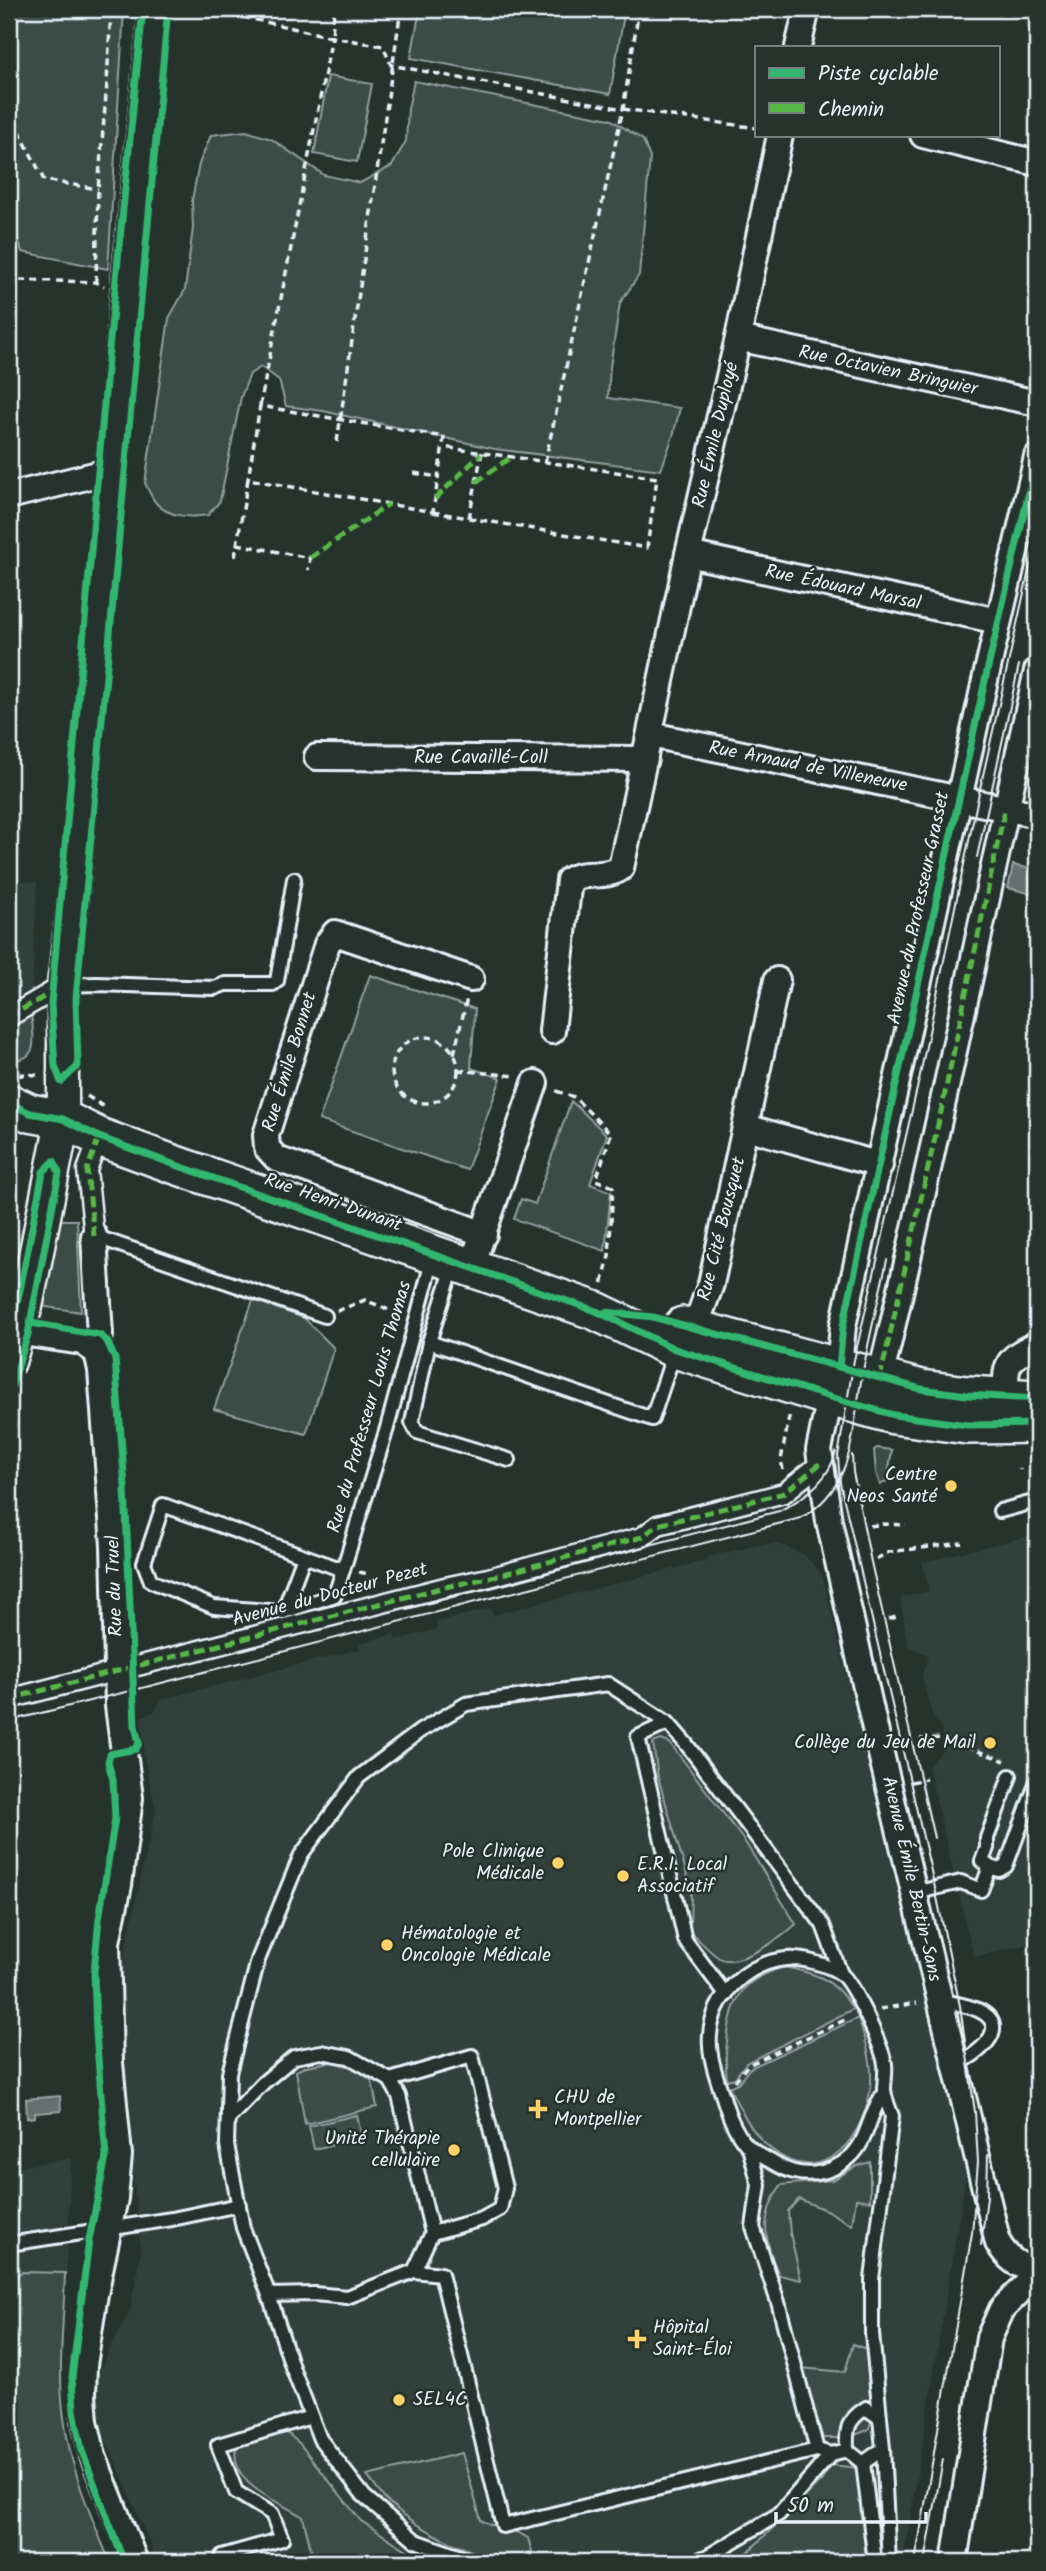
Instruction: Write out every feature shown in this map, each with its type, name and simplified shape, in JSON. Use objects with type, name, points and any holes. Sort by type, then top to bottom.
[{"type":"main road","points":[[9,1076],[29,1088],[62,1119]]},
{"type":"main road","points":[[9,1103],[30,1113],[62,1119]]},
{"type":"main road","points":[[12,1341],[62,1119]]},
{"type":"main road","name":"Rue Henri Dunant","points":[[62,1119],[99,1137],[596,1311],[653,1317],[683,1339],[834,1382]]},
{"type":"main road","points":[[834,1382],[880,1378],[921,1389],[1022,1399]]},
{"type":"main road","points":[[834,1382],[912,1418],[967,1425],[1037,1424]]},
{"type":"main road","points":[[912,1418],[937,1413],[1003,1413],[1022,1399]]},
{"type":"street","points":[[62,1119],[63,985],[155,9]]},
{"type":"street","points":[[798,46],[807,9]]},
{"type":"street","name":"Rue Émile Duployé","points":[[552,1031],[569,880],[577,875],[614,873],[621,868],[780,136]]},
{"type":"street","points":[[927,136],[1037,163]]},
{"type":"street","name":"Rue Octavien Bringuier","points":[[738,338],[1037,403]]},
{"type":"street","name":"Avenue du Professeur Grasset","points":[[834,1382],[983,681],[1037,457]]},
{"type":"street","points":[[9,496],[110,471]]},
{"type":"street","name":"Rue Édouard Marsal","points":[[688,554],[998,621]]},
{"type":"street","points":[[880,1378],[1037,671]]},
{"type":"street","name":"Rue Arnaud de Villeneuve","points":[[651,735],[1037,815]]},
{"type":"street","name":"Rue Cavaillé-Coll","points":[[317,757],[645,759]]},
{"type":"street","name":"Rue Émile Bonnet","points":[[471,979],[335,933],[327,944],[266,1135],[267,1147],[277,1160],[484,1234]]},
{"type":"street","name":"Rue Cité Bousquet","points":[[683,1339],[701,1311],[711,1284],[777,980]]},
{"type":"street","points":[[9,1017],[63,985]]},
{"type":"street","points":[[453,1261],[484,1234],[535,1083]]},
{"type":"street","points":[[746,1127],[880,1165]]},
{"type":"street","name":"Rue du Truel","points":[[99,1137],[87,1170],[100,1335],[97,1352],[102,1370],[114,1546],[118,1706],[130,1798],[119,1885],[107,1942],[110,2063],[119,2155],[109,2230],[95,2294],[84,2365],[83,2395],[85,2421],[93,2456],[135,2562]]},
{"type":"street","points":[[12,1341],[82,1342],[97,1352]]},
{"type":"street","points":[[1022,1399],[1005,1378],[1009,1364],[1016,1354],[1037,1343]]},
{"type":"street","name":"Avenue Émile Bertin-Sans","points":[[834,1382],[820,1439],[829,1521],[998,2243],[1007,2257],[1017,2265],[1037,2272],[1002,2309],[989,2338],[954,2562]]},
{"type":"street","points":[[784,1493],[821,1463]]},
{"type":"street","name":"Avenue du Docteur Pezet","points":[[9,1699],[415,1590],[642,1537],[658,1525],[784,1493]]},
{"type":"lane","points":[[63,985],[215,988],[225,984],[273,984],[277,981],[294,879]]},
{"type":"lane","points":[[93,1236],[325,1315]]},
{"type":"lane","points":[[453,1261],[429,1342],[412,1422],[417,1432],[509,1460]]},
{"type":"lane","name":"Rue du Professeur Louis Thomas","points":[[283,1612],[335,1595],[387,1428],[416,1321],[453,1261]]},
{"type":"lane","points":[[429,1342],[652,1419],[683,1339]]},
{"type":"lane","points":[[1000,1511],[1037,1501]]},
{"type":"lane","points":[[304,1556],[283,1612],[214,1607],[151,1581],[144,1563],[163,1505],[343,1570]]},
{"type":"lane","points":[[474,2562],[416,2541],[364,2496],[320,2439],[243,2228],[227,2145],[229,2074],[258,1959],[302,1855],[359,1777],[420,1731],[466,1704],[608,1684],[668,1723],[823,1925],[841,1973],[880,2045],[885,2066],[884,2093],[892,2116],[872,2279],[872,2333],[883,2449],[889,2562]]},
{"type":"lane","points":[[668,1723],[638,1737],[685,1940],[726,1995]]},
{"type":"lane","points":[[1012,1770],[987,1838],[987,1848],[982,1861],[990,1867],[999,1870],[1006,1866],[1037,1781]]},
{"type":"lane","points":[[914,1893],[961,1882],[981,1890],[990,1867]]},
{"type":"lane","points":[[817,2450],[778,2302],[753,2227],[760,2185],[749,2147],[730,2119],[719,2085],[709,2037],[713,2017],[726,1995],[744,1973],[768,1961],[800,1958],[841,1973]]},
{"type":"lane","points":[[940,1999],[981,2012],[990,2021],[992,2032],[989,2042],[978,2053],[956,2065]]},
{"type":"lane","points":[[228,2119],[263,2083],[294,2057],[321,2052],[349,2057],[390,2080],[399,2096],[432,2232],[414,2271]]},
{"type":"lane","points":[[390,2080],[472,2056],[505,2188],[500,2209],[482,2219],[432,2232]]},
{"type":"lane","points":[[749,2147],[787,2171],[820,2175],[851,2157],[869,2128],[875,2104],[884,2093]]},
{"type":"lane","points":[[9,2244],[109,2230],[239,2205]]},
{"type":"lane","points":[[269,2295],[314,2294],[347,2297],[414,2271],[441,2274],[503,2526],[817,2450],[831,2454],[847,2450]]},
{"type":"lane","points":[[875,2562],[863,2463],[847,2450],[846,2431],[854,2416],[866,2408],[880,2418]]},
{"type":"lane","points":[[224,2562],[222,2556],[282,2539],[272,2514],[236,2492],[218,2445],[311,2417]]},
{"type":"lane","points":[[863,2463],[883,2449]]},
{"type":"lane","points":[[692,2562],[708,2556],[779,2514],[831,2454]]},
{"type":"path","points":[[9,16],[33,9]]},
{"type":"path","points":[[96,282],[98,190],[111,9]]},
{"type":"path","points":[[208,9],[383,46],[391,65]]},
{"type":"path","points":[[235,557],[260,407],[332,37],[334,9]]},
{"type":"path","points":[[337,442],[401,9]]},
{"type":"path","points":[[545,462],[623,110],[639,9]]},
{"type":"path","points":[[391,65],[623,110],[755,128]]},
{"type":"path","points":[[9,97],[22,137],[44,180],[98,190]]},
{"type":"path","points":[[9,284],[18,280],[127,285]]},
{"type":"path","points":[[260,407],[444,437],[433,512]]},
{"type":"path","points":[[248,479],[647,548],[657,478],[443,447]]},
{"type":"path","points":[[469,518],[482,452]]},
{"type":"path","points":[[414,473],[438,477]]},
{"type":"path","points":[[237,544],[310,558],[308,570]]},
{"type":"path","points":[[454,1054],[471,979]]},
{"type":"path","points":[[427,1036],[438,1039],[454,1054],[458,1070],[456,1081],[442,1098],[420,1103],[409,1099],[394,1083],[392,1060],[405,1042],[427,1036]]},
{"type":"path","points":[[458,1070],[513,1075],[574,1097],[611,1134],[596,1180],[613,1187],[609,1256],[596,1311]]},
{"type":"path","points":[[325,1315],[365,1300],[416,1321]]},
{"type":"path","points":[[784,1493],[782,1460],[791,1408]]},
{"type":"path","points":[[870,1526],[906,1525]]},
{"type":"path","points":[[876,1559],[889,1552],[962,1543]]},
{"type":"path","points":[[358,1572],[368,1574]]},
{"type":"path","points":[[889,1619],[897,1617]]},
{"type":"path","points":[[920,1739],[943,1738],[1012,1770]]},
{"type":"path","points":[[905,1784],[926,1779]]},
{"type":"path","points":[[719,2085],[737,2080],[748,2065],[863,2012],[940,1999]]},
{"type":"shaded area","points":[[9,9],[124,9],[108,269],[22,252],[9,206]]},
{"type":"shaded area","points":[[420,9],[625,9],[610,94],[411,58]]},
{"type":"shaded area","points":[[328,76],[372,84],[357,162],[314,154]]},
{"type":"shaded area","points":[[414,81],[610,119],[643,140],[650,158],[639,275],[620,303],[608,398],[680,408],[661,470],[495,449],[323,411],[286,406],[279,380],[261,367],[250,374],[241,397],[220,501],[208,515],[173,514],[161,508],[145,483],[169,318],[185,290],[193,228],[192,200],[199,164],[211,135],[246,131],[271,139],[324,175],[360,183],[392,166],[406,141],[408,109]]},
{"type":"shaded area","points":[[1013,865],[1037,870],[1037,895],[1008,888]]},
{"type":"shaded area","points":[[9,881],[37,882],[32,990],[9,1002]]},
{"type":"shaded area","points":[[370,975],[475,1009],[471,1068],[501,1078],[467,1170],[319,1120]]},
{"type":"shaded area","points":[[31,1012],[34,1038],[31,1052],[27,1057],[9,1060],[9,1025]]},
{"type":"shaded area","points":[[571,1101],[607,1135],[590,1184],[611,1192],[605,1251],[514,1219],[521,1199],[535,1204]]},
{"type":"shaded area","points":[[61,1220],[77,1220],[81,1312],[40,1306]]},
{"type":"shaded area","points":[[253,1300],[304,1318],[334,1348],[306,1434],[214,1409]]},
{"type":"shaded area","points":[[874,1450],[892,1450],[887,1481],[880,1485]]},
{"type":"shaded area","name":"Collège du Jeu de Mail","points":[[1037,1534],[1037,1942],[974,1957],[928,1766],[945,1748],[940,1726],[931,1711],[922,1675],[929,1655],[908,1646],[900,1598],[929,1591],[922,1562]]},
{"type":"shaded area","name":"CHU de Montpellier","points":[[777,1543],[804,1555],[822,1574],[966,2174],[903,2562],[158,2562],[96,2416],[96,2385],[109,2350],[130,2311],[141,2251],[120,2043],[122,1966],[156,1809],[145,1762],[141,1717],[153,1712],[163,1699],[360,1649],[360,1643],[394,1634],[396,1640],[437,1629],[437,1622],[491,1608],[493,1615],[707,1560],[708,1557]]},
{"type":"shaded area","points":[[661,1740],[670,1743],[745,1842],[796,1924],[748,1956],[727,1960],[719,1958],[690,1932],[691,1889],[658,1777],[653,1743]]},
{"type":"shaded area","points":[[783,1967],[824,1979],[839,1991],[853,2009],[746,2063],[735,2078],[727,2080],[728,2035],[736,2002],[749,1984]]},
{"type":"shaded area","points":[[858,2018],[868,2049],[871,2073],[868,2101],[862,2120],[840,2151],[826,2161],[809,2164],[791,2161],[771,2149],[758,2136],[729,2087],[738,2083],[750,2068]]},
{"type":"shaded area","points":[[329,2062],[353,2067],[372,2081],[377,2107],[305,2124],[296,2071],[306,2066]]},
{"type":"shaded area","points":[[60,2096],[61,2111],[35,2113],[35,2117],[27,2118],[26,2099]]},
{"type":"shaded area","points":[[357,2115],[362,2138],[314,2149],[309,2126]]},
{"type":"shaded area","points":[[71,2158],[61,2391],[64,2419],[80,2485],[109,2560],[9,2562],[9,2169]]},
{"type":"shaded area","points":[[870,2162],[870,2201],[856,2199],[852,2225],[799,2199],[788,2211],[790,2233],[801,2280],[779,2275],[770,2251],[766,2229],[769,2208],[781,2185],[833,2180]]},
{"type":"shaded area","points":[[22,2272],[65,2273],[61,2364],[64,2418],[76,2473],[109,2560],[106,2562],[27,2562],[9,2557],[9,2279]]},
{"type":"shaded area","points":[[853,2344],[866,2349],[872,2391],[871,2422],[868,2430],[847,2438],[823,2438],[800,2368],[845,2372]]},
{"type":"shaded area","points":[[287,2433],[299,2443],[361,2521],[426,2562],[314,2562],[303,2517],[269,2498],[248,2482],[236,2461],[236,2448],[264,2436]]},
{"type":"shaded area","points":[[462,2453],[481,2520],[528,2538],[532,2552],[527,2561],[491,2557],[453,2544],[418,2524],[388,2502],[367,2476]]},
{"type":"shaded area","points":[[831,2465],[858,2468],[866,2562],[718,2562],[748,2552],[822,2480]]},
{"type":"tram line","points":[[915,2562],[972,2233],[978,2162],[975,2112],[960,2006],[840,1483],[838,1456],[854,1360],[919,1080],[977,802],[1037,535]]},
{"type":"tram line","points":[[977,857],[1019,665]]},
{"type":"tram line","points":[[9,1721],[801,1518],[820,1505],[843,1472],[887,1260]]},
{"type":"tram line","points":[[407,1609],[779,1511],[797,1501],[821,1480],[836,1452]]},
{"type":"tram line","points":[[852,1455],[871,1562],[934,1838]]},
{"type":"tram line","points":[[981,2245],[987,2197],[988,2155]]},
{"type":"tram line","points":[[925,2562],[943,2459]]},
{"type":"marked path","points":[[435,499],[481,454]]},
{"type":"marked path","points":[[476,482],[511,457]]},
{"type":"marked path","points":[[310,558],[389,504]]},
{"type":"marked path","points":[[880,1378],[942,1107],[1005,808]]},
{"type":"marked path","points":[[9,1017],[54,991]]},
{"type":"marked path","points":[[94,1236],[87,1170],[99,1137]]},
{"type":"marked path","points":[[9,1699],[642,1537],[658,1525],[784,1493],[821,1463]]},
{"type":"cycle path","points":[[143,9],[108,359],[51,1004],[55,1066],[61,1082],[78,1066],[76,999],[168,9]]},
{"type":"cycle path","points":[[839,1367],[843,1326],[1037,457]]},
{"type":"cycle path","points":[[9,1103],[30,1113],[63,1119],[99,1137],[170,1163],[596,1311],[675,1349],[894,1415],[967,1425],[1037,1424]]},
{"type":"cycle path","points":[[9,1334],[43,1172],[54,1161],[59,1173],[28,1334],[9,1395]]},
{"type":"cycle path","points":[[606,1312],[653,1317],[921,1389],[1037,1399]]},
{"type":"cycle path","points":[[31,1323],[100,1335],[107,1341],[115,1359],[125,1487],[135,1726],[139,1743],[136,1749],[110,1754],[108,1762],[113,1780],[115,1818],[99,1919],[94,1971],[106,2157],[89,2240],[72,2377],[74,2411],[82,2451],[124,2562]]},
{"type":"place","name":"Centre Neos Santé","points":[[951,1486]]},
{"type":"place","name":"Collège du Jeu de Mail","points":[[990,1743]]},
{"type":"place","name":"Pole Clinique Médicale","points":[[558,1863]]},
{"type":"place","name":"E.R.I. Local Associatif","points":[[623,1876]]},
{"type":"place","name":"Hématologie et Oncologie Médicale","points":[[387,1945]]},
{"type":"place","name":"CHU de Montpellier","points":[[538,2109]]},
{"type":"place","name":"Unité Thérapie cellulaire","points":[[454,2150]]},
{"type":"place","name":"Hôpital Saint-Éloi","points":[[637,2339]]},
{"type":"place","name":"SEL4C","points":[[399,2400]]}]
